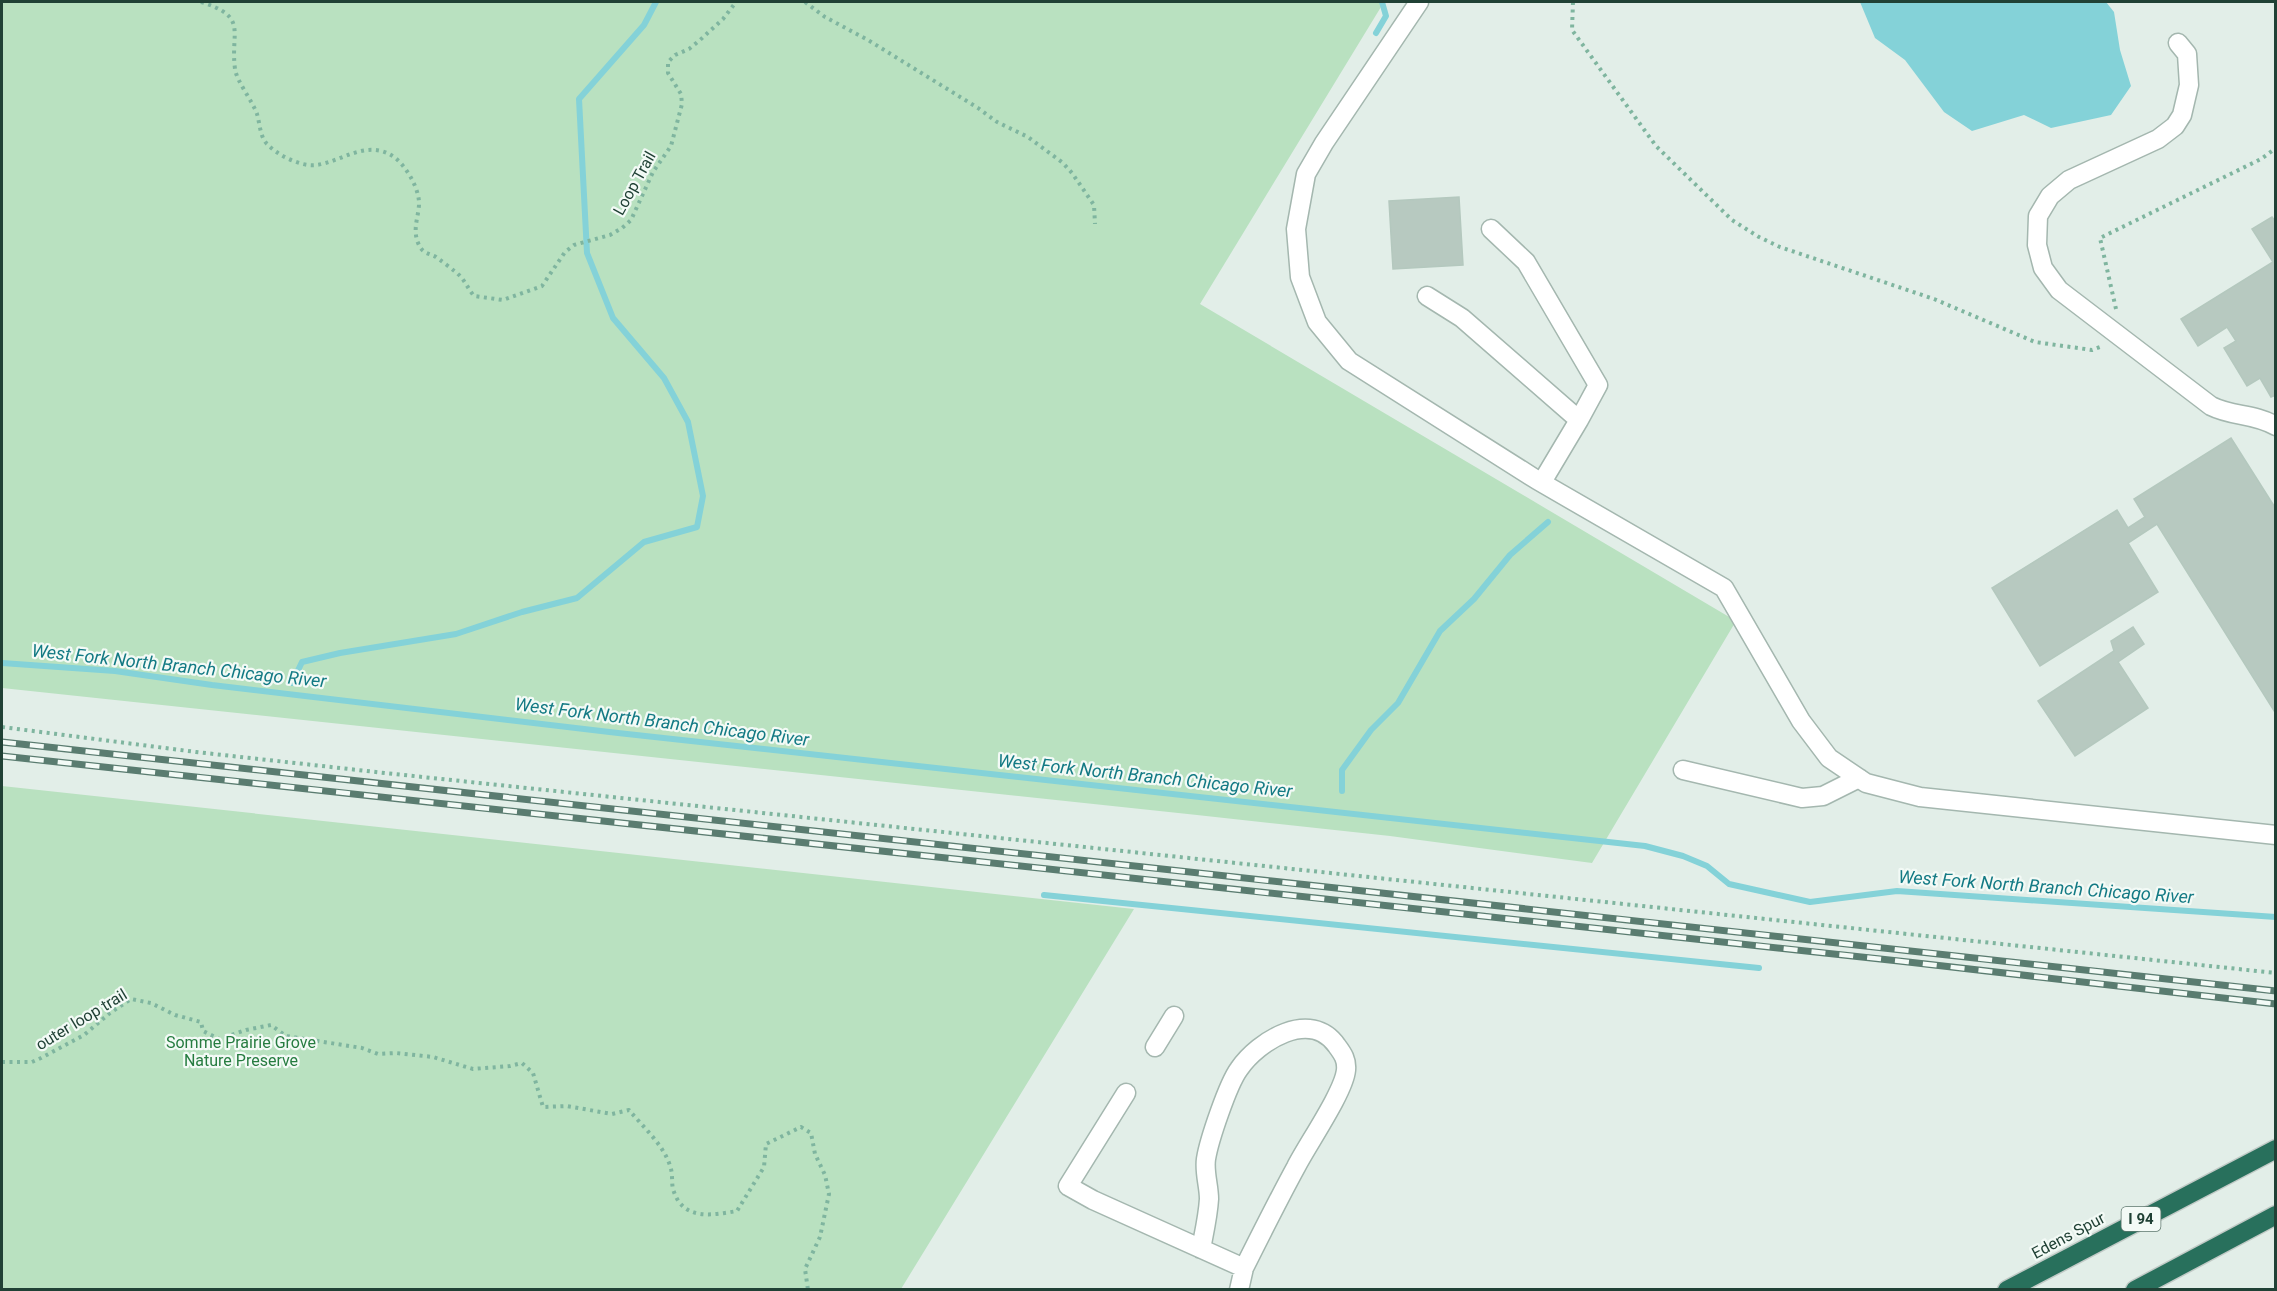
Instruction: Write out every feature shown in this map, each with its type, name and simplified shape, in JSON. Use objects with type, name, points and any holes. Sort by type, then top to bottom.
[{"type":"highway","name":"Edens Spur","points":[[2007,1290],[2276,1149]]},
{"type":"highway","points":[[2134,1290],[2276,1215]]},
{"type":"lane","points":[[1419,2],[1324,143],[1306,174],[1296,229],[1299,277],[1317,322],[1349,362],[1542,482],[1724,588],[1801,721],[1829,758],[1866,783],[1920,797],[2276,835]]},
{"type":"lane","points":[[2178,43],[2187,54],[2189,85],[2182,115],[2175,126],[2158,139],[2069,180],[2049,196],[2038,216],[2037,245],[2043,268],[2059,290],[2113,332],[2211,406],[2224,413],[2261,418],[2276,426]]},
{"type":"lane","points":[[1491,229],[1526,262],[1598,385],[1542,482]]},
{"type":"lane","points":[[1427,296],[1462,318],[1579,420]]},
{"type":"lane","points":[[1683,770],[1802,798],[1823,796],[1858,778]]},
{"type":"lane","points":[[1155,1047],[1174,1016]]},
{"type":"lane","points":[[1201,1249],[1209,1200],[1206,1160],[1226,1098],[1238,1070],[1254,1051],[1280,1034],[1302,1028],[1315,1030],[1334,1041],[1345,1057],[1346,1071],[1340,1088],[1295,1167],[1244,1268],[1239,1290]]},
{"type":"lane","points":[[1126,1093],[1068,1186],[1093,1200],[1244,1268]]},
{"type":"path","name":"Loop Trail","points":[[201,2],[222,9],[235,26],[236,71],[254,108],[266,143],[290,159],[314,166],[360,151],[374,150],[391,155],[402,165],[417,190],[419,203],[415,230],[419,246],[426,254],[437,258],[457,273],[474,296],[503,300],[542,286],[565,252],[574,245],[610,235],[631,220],[653,172],[671,146],[682,104],[681,94],[669,73],[668,62],[675,55],[690,49],[723,19],[736,2]]},
{"type":"path","points":[[805,2],[825,17],[868,40],[997,122],[1028,137],[1063,163],[1094,205],[1095,224]]},
{"type":"path","points":[[1573,2],[1572,30],[1656,146],[1732,220],[1759,237],[1780,246],[1934,299],[2035,342],[2092,350],[2110,344],[2117,316],[2100,238],[2260,159],[2276,148]]},
{"type":"path","points":[[2,726],[196,752],[397,775],[2276,972]]},
{"type":"path","name":"outer loop trail","points":[[2,1062],[32,1062],[41,1058],[84,1035],[131,999],[151,1003],[175,1015],[201,1022],[203,1031],[219,1039],[271,1025],[286,1036],[362,1048],[378,1054],[396,1053],[433,1057],[473,1069],[522,1063],[533,1072],[543,1107],[567,1106],[612,1114],[629,1110],[660,1146],[672,1170],[672,1190],[680,1204],[687,1210],[706,1216],[737,1211],[753,1181],[764,1167],[766,1144],[801,1127],[811,1133],[815,1154],[825,1175],[829,1194],[820,1237],[805,1269],[808,1290]]},
{"type":"green space","points":[[2,2],[1384,2],[1200,304],[1736,621],[1592,863],[1390,836],[2,688]]},
{"type":"green space","name":"Somme Prairie Grove Nature Preserve","points":[[2,786],[1134,909],[901,1289],[2,1289]]},
{"type":"water","points":[[1860,2],[2106,2],[2114,12],[2120,50],[2131,86],[2111,115],[2051,128],[2024,115],[1972,131],[1944,112],[1905,60],[1875,38]]},
{"type":"building","points":[[1459,197],[1463,265],[1393,269],[1389,201]]},
{"type":"building","points":[[2272,217],[2276,222],[2276,395],[2271,397],[2260,378],[2247,386],[2224,348],[2236,341],[2227,327],[2198,346],[2181,319],[2273,262],[2252,229]]},
{"type":"building","points":[[2231,438],[2276,509],[2276,714],[2157,524],[2128,543],[2158,592],[2040,666],[1992,588],[2117,510],[2128,528],[2145,517],[2134,499]]},
{"type":"building","points":[[2133,627],[2144,644],[2118,662],[2148,708],[2075,756],[2038,701],[2114,651],[2111,641]]},
{"type":"waterway","points":[[292,683],[302,662],[340,653],[456,634],[522,612],[577,598],[644,542],[697,527],[703,496],[688,422],[664,378],[613,318],[587,253],[579,99],[644,25],[656,2]]},
{"type":"waterway","points":[[1376,33],[1386,16],[1382,2]]},
{"type":"waterway","points":[[1342,791],[1342,770],[1371,730],[1398,703],[1440,631],[1474,599],[1510,555],[1548,522]]},
{"type":"waterway","name":"West Fork North Branch Chicago River","points":[[2,663],[115,671],[212,685],[618,733],[1645,846],[1683,856],[1707,866],[1729,884],[1810,902],[1897,891],[2276,917]]},
{"type":"waterway","points":[[1044,895],[1759,968]]},
{"type":"railway","points":[[2,742],[2276,991]]},
{"type":"railway","points":[[2,756],[1908,962],[2276,1004]]}]
